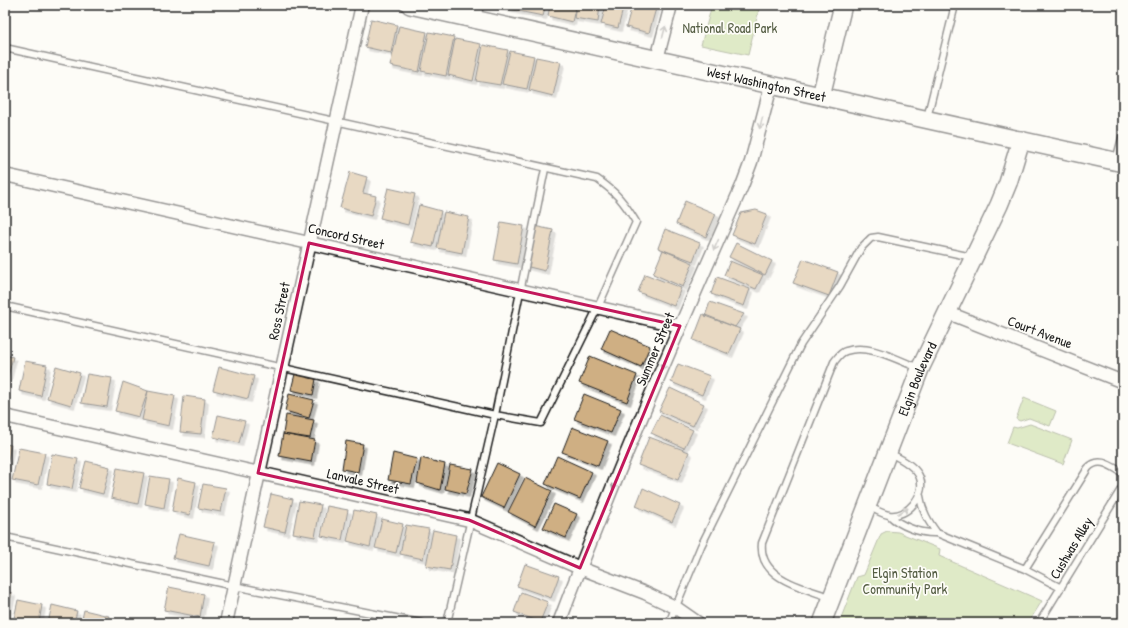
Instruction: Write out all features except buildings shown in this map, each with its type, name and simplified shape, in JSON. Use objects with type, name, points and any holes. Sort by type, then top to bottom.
[{"type":"street","name":"Ross Street","points":[[226,623],[258,472],[362,5]]},
{"type":"street","name":"West Washington Street","points":[[410,5],[476,12],[657,59],[771,86],[1119,162]]},
{"type":"street","points":[[657,59],[671,5]]},
{"type":"street","points":[[821,96],[843,5]]},
{"type":"street","name":"Summer Street","points":[[559,623],[580,568],[680,326],[742,186],[751,162],[771,86]]},
{"type":"street","name":"Elgin Boulevard","points":[[822,623],[920,369],[1008,183],[1021,140]]},
{"type":"street","name":"Concord Street","points":[[5,175],[680,326]]},
{"type":"street","name":"Court Avenue","points":[[946,312],[1123,382]]},
{"type":"street","name":"Lanvale Street","points":[[5,416],[469,520],[580,568],[645,593],[675,607],[698,623]]},
{"type":"lane","points":[[927,119],[954,5]]},
{"type":"lane","points":[[5,48],[597,180],[612,190],[624,202],[636,222],[598,307],[541,423],[494,415],[5,306]]},
{"type":"lane","points":[[1119,162],[1123,134]]},
{"type":"lane","points":[[447,623],[469,520],[494,415],[545,169]]},
{"type":"lane","points":[[669,623],[701,546],[802,344],[840,286],[862,248],[870,238],[878,237],[974,257]]},
{"type":"lane","points":[[832,598],[780,578],[770,570],[764,561],[761,551],[762,544],[834,362],[844,351],[870,350],[920,369]]},
{"type":"lane","points":[[888,452],[902,459],[914,469],[920,478],[921,506],[926,517],[937,532],[1025,569],[1061,588]]},
{"type":"lane","points":[[1025,569],[1088,468],[1093,463],[1101,462],[1123,473]]},
{"type":"lane","name":"Cushwas Alley","points":[[1039,623],[1123,486]]},
{"type":"lane","points":[[889,515],[900,514],[909,508],[920,496]]},
{"type":"lane","points":[[867,506],[889,515],[896,522],[927,534],[937,532]]},
{"type":"lane","points":[[5,536],[234,586],[421,623]]},
{"type":"highlighted area","points":[[309,243],[680,326],[580,568],[469,520],[258,473]]},
{"type":"green space","name":"National Road Park","points":[[712,5],[760,5],[748,55],[701,45]]},
{"type":"green space","points":[[1024,398],[1056,411],[1050,426],[1029,418],[1020,421],[1016,419]]},
{"type":"green space","points":[[1030,424],[1072,440],[1063,464],[1007,443],[1013,427],[1017,428]]},
{"type":"green space","name":"Elgin Station Community Park","points":[[887,531],[898,532],[940,549],[939,556],[1042,601],[1028,623],[839,623],[857,577],[864,575],[881,534]]}]
